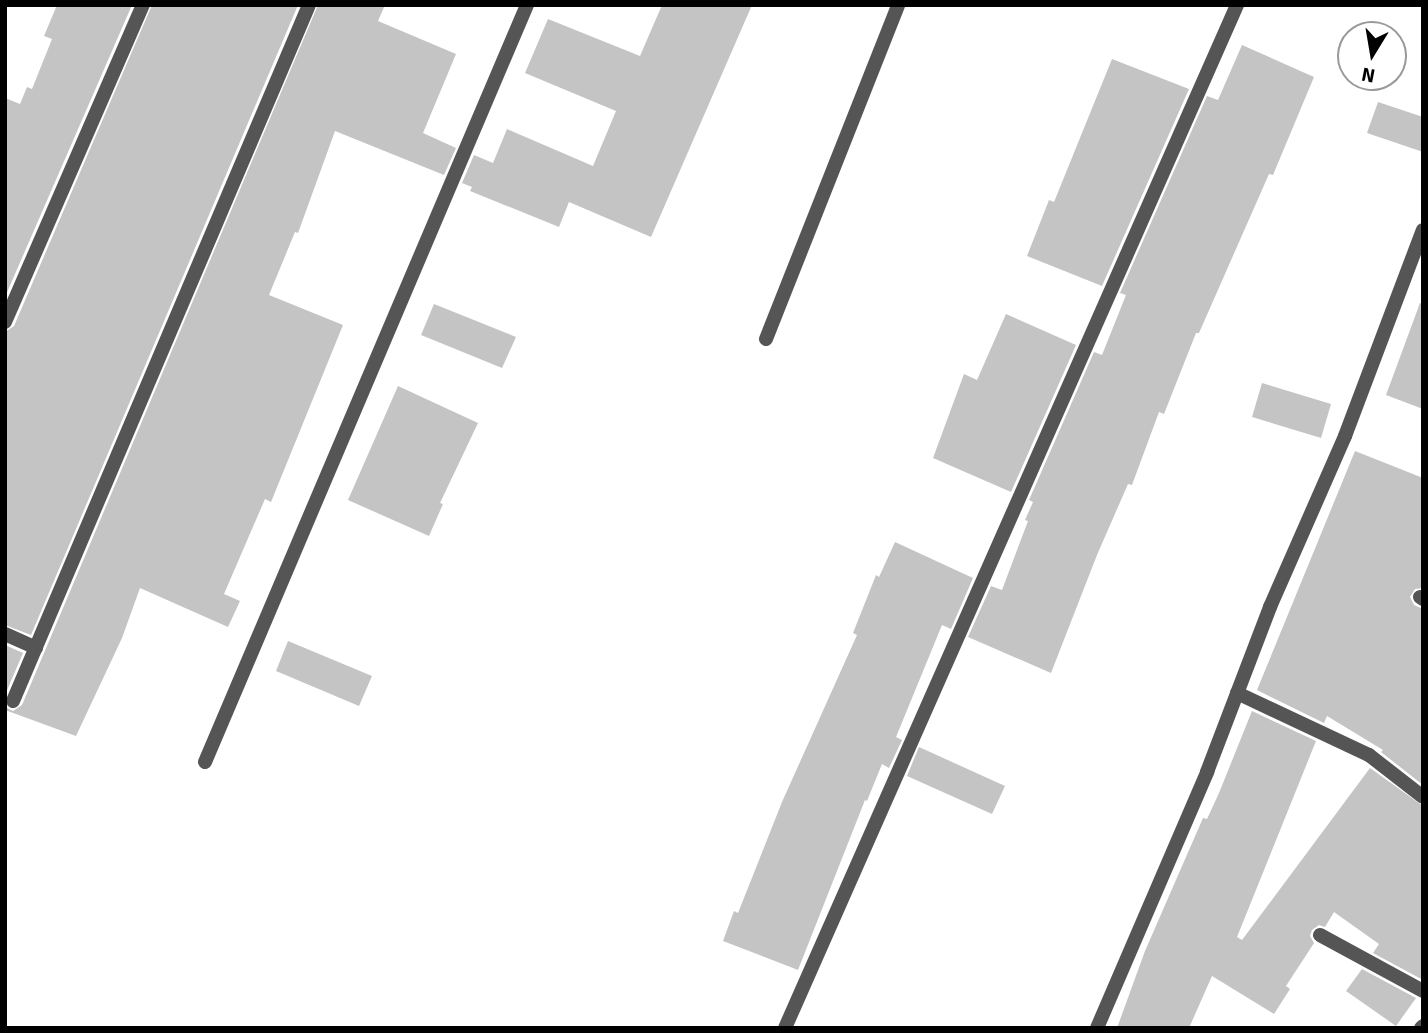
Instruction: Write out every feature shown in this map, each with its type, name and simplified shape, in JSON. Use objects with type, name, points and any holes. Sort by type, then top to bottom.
[{"type":"street","points":[[5,323],[143,5]]},
{"type":"street","points":[[13,701],[309,5]]},
{"type":"street","points":[[205,762],[527,5]]},
{"type":"street","points":[[766,339],[898,5]]},
{"type":"street","points":[[785,1028],[1237,5]]},
{"type":"street","points":[[1097,1028],[1118,972],[1207,772],[1270,607],[1345,436],[1423,230]]},
{"type":"street","points":[[5,634],[36,648]]},
{"type":"street","points":[[1237,693],[1369,755],[1423,797]]},
{"type":"street","points":[[1320,935],[1423,991]]},
{"type":"building","points":[[57,5],[132,5],[5,297],[5,98],[20,104],[27,87],[32,89],[52,39],[44,36]]},
{"type":"building","points":[[152,5],[298,5],[31,635],[5,625],[5,332],[14,326]]},
{"type":"building","points":[[318,5],[385,5],[378,21],[456,54],[423,133],[456,148],[444,175],[335,131],[298,233],[295,232],[269,295],[343,325],[271,502],[265,499],[224,594],[240,601],[228,627],[140,588],[122,638],[76,736],[5,710],[5,707],[13,711],[22,705]]},
{"type":"building","points":[[662,5],[752,5],[651,237],[569,202],[559,227],[470,191],[472,187],[462,183],[474,155],[493,163],[507,129],[593,166],[616,111],[525,73],[548,19],[640,56]]},
{"type":"building","points":[[1242,45],[1314,77],[1273,175],[1269,174],[1199,333],[1196,333],[1164,414],[1159,412],[1132,485],[1128,484],[1097,555],[1051,673],[968,637],[991,586],[1002,590],[1028,521],[1025,520],[1033,502],[1029,500],[1094,352],[1102,355],[1126,295],[1120,293],[1207,96],[1218,100]]},
{"type":"building","points":[[1112,59],[1189,89],[1102,286],[1027,256],[1049,200],[1054,202]]},
{"type":"building","points":[[1378,102],[1423,117],[1423,152],[1367,133]]},
{"type":"building","points":[[1420,303],[1423,304],[1423,409],[1386,395]]},
{"type":"building","points":[[434,304],[516,337],[502,368],[421,335]]},
{"type":"building","points":[[1006,314],[1076,345],[1011,492],[933,458],[964,374],[977,380]]},
{"type":"building","points":[[1262,383],[1331,404],[1321,438],[1252,417]]},
{"type":"building","points":[[398,386],[478,423],[440,503],[443,504],[429,536],[348,500]]},
{"type":"building","points":[[1355,451],[1423,478],[1423,588],[1415,589],[1410,597],[1414,605],[1423,609],[1423,785],[1381,752],[1383,750],[1327,716],[1324,723],[1257,690]]},
{"type":"building","points":[[895,542],[973,578],[951,629],[942,625],[896,737],[902,740],[889,768],[882,764],[867,801],[865,800],[798,970],[723,941],[734,911],[738,913],[782,802],[857,635],[853,633],[876,575],[879,577]]},
{"type":"building","points":[[288,641],[372,676],[359,706],[276,671]]},
{"type":"building","points":[[5,645],[23,653],[5,695]]},
{"type":"building","points":[[1252,711],[1316,741],[1237,937],[1242,940],[1370,768],[1423,806],[1423,980],[1373,953],[1379,944],[1334,912],[1325,927],[1319,925],[1312,930],[1310,936],[1314,943],[1286,986],[1290,989],[1274,1014],[1212,976],[1189,1028],[1117,1028],[1145,951],[1203,818],[1207,819],[1219,793]]},
{"type":"building","points":[[919,747],[1005,786],[992,814],[907,776]]},
{"type":"building","points":[[1362,969],[1416,998],[1396,1026],[1346,991]]}]
